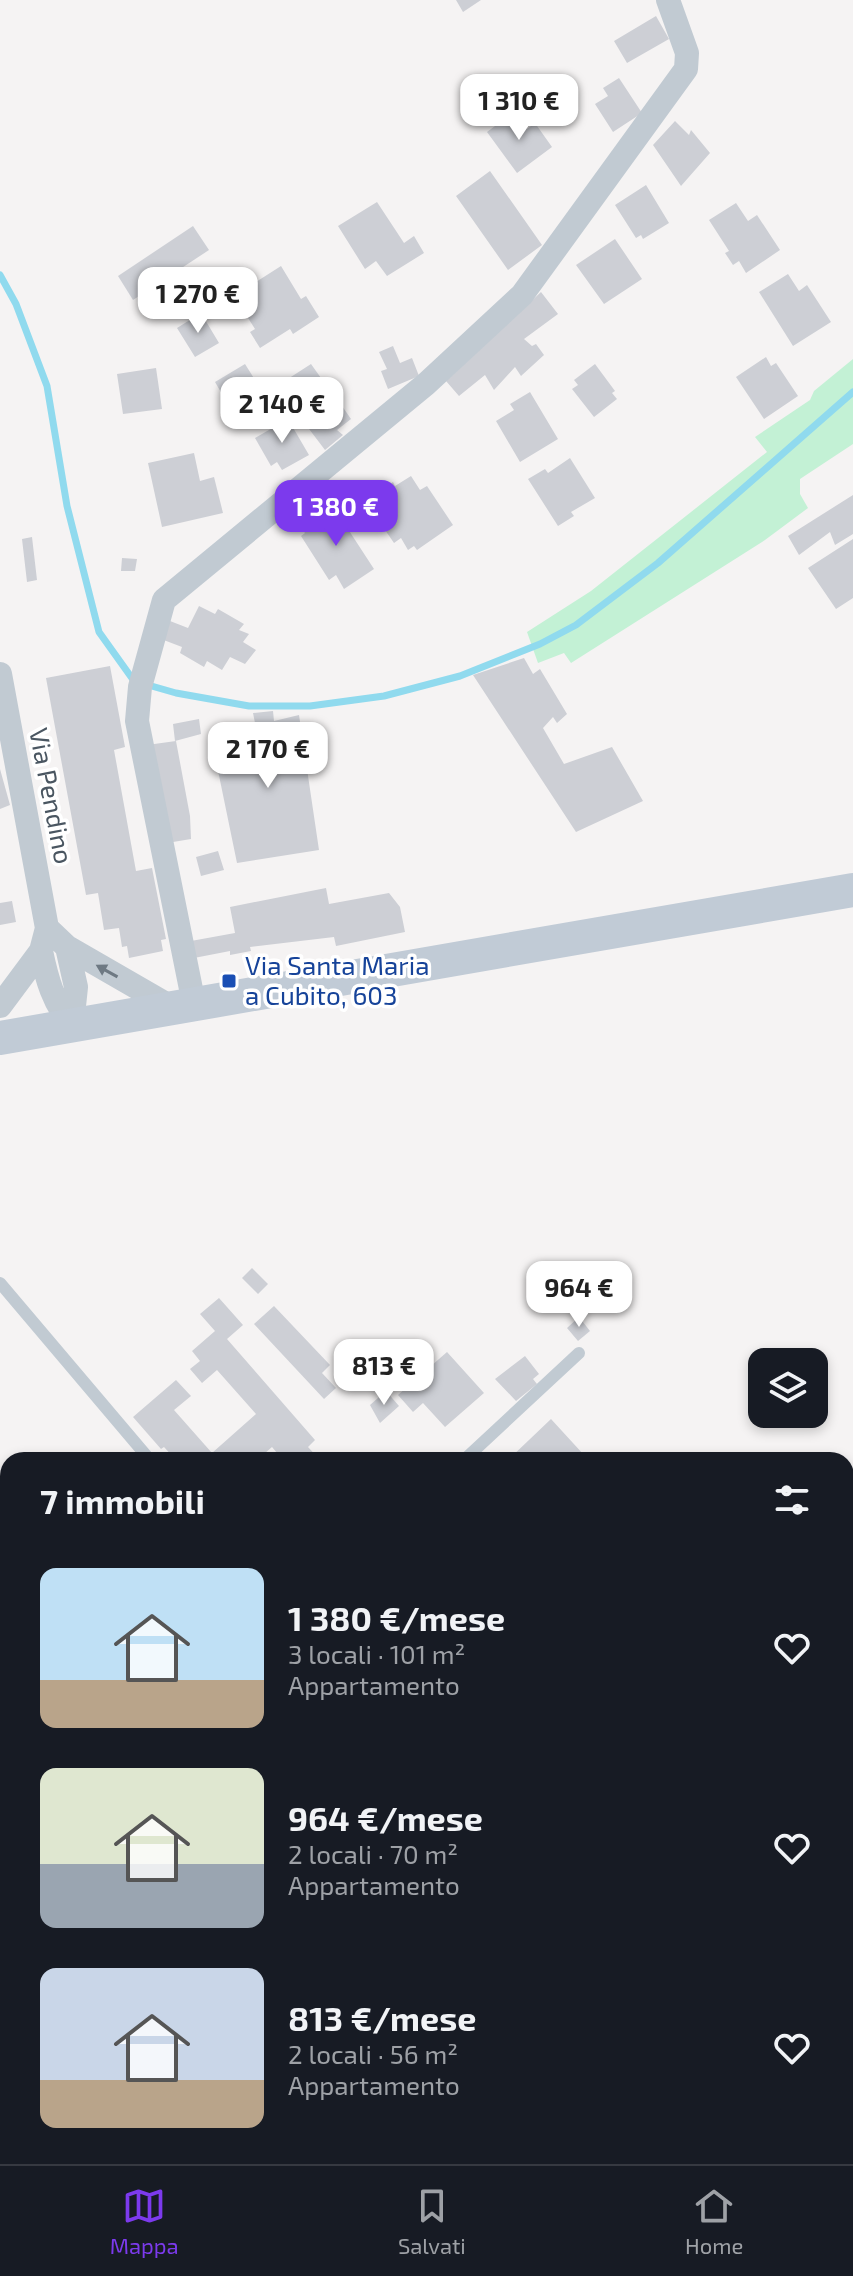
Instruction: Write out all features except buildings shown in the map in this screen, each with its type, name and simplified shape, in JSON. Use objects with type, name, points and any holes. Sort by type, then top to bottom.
[{"type":"main road","points":[[0,1038],[853,890]]},
{"type":"street","points":[[183,1006],[137,721],[142,680],[164,600],[426,384],[522,295],[686,69],[687,53],[668,0]]},
{"type":"street","name":"Via Pendino","points":[[0,674],[44,940],[49,988],[58,1008],[72,1025]]},
{"type":"street","points":[[0,1006],[44,940],[67,947],[183,1006]]},
{"type":"street","points":[[67,947],[76,987],[72,1025]]},
{"type":"lane","points":[[0,1283],[143,1452]]},
{"type":"lane","points":[[473,1452],[579,1353]]},
{"type":"green space","points":[[853,359],[853,444],[800,479],[800,494],[808,508],[765,540],[571,663],[564,653],[538,663],[527,632],[591,591],[767,452],[755,437],[810,400],[814,391]]},
{"type":"waterway","points":[[0,275],[16,304],[47,386],[67,506],[99,632],[134,681],[176,693],[249,706],[310,706],[384,696],[460,676],[540,644],[576,625],[658,563],[853,392]]},
{"type":"place","name":"Via Santa Maria a Cubito, 603","points":[[229,981]]}]
